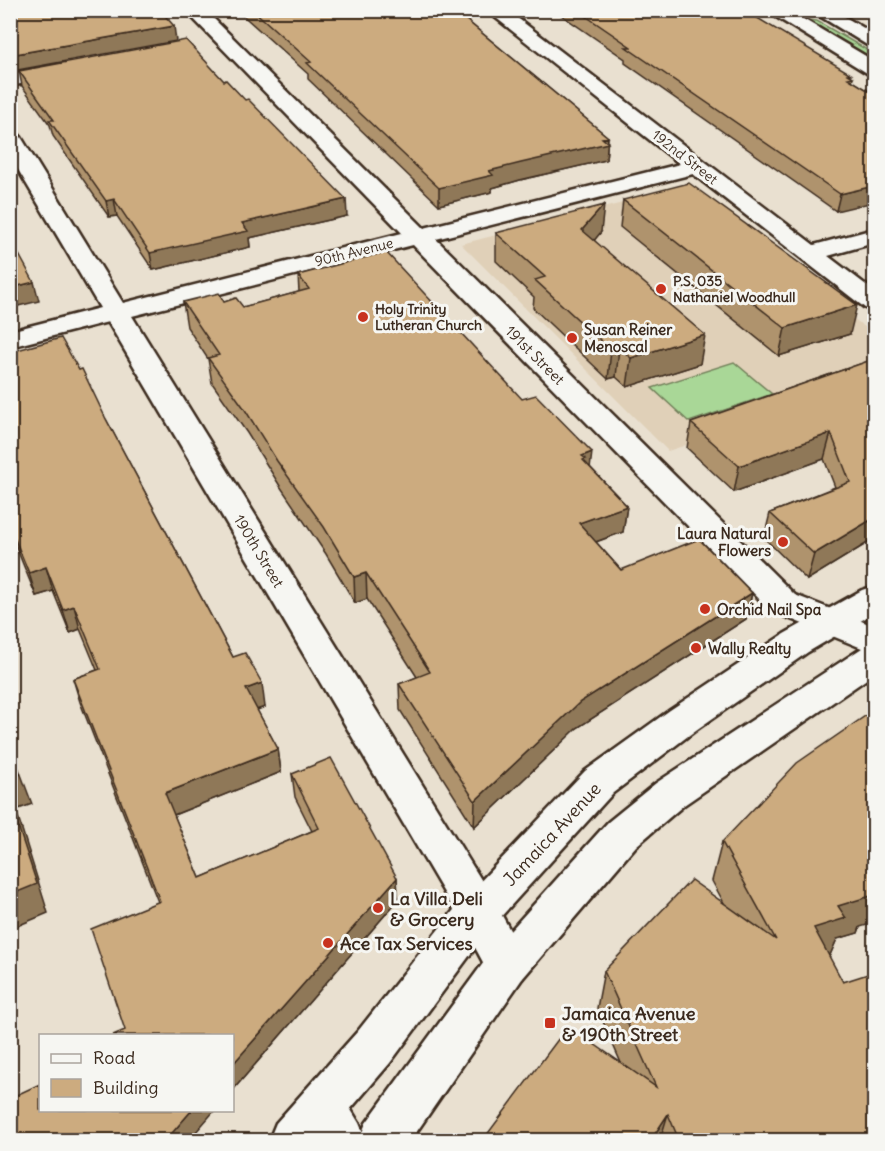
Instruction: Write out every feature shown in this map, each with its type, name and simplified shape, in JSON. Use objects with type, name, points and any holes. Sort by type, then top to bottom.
[{"type":"street","name":"191st Street","points":[[194,10],[215,42],[417,237],[783,603],[874,640]]},
{"type":"street","name":"192nd Street","points":[[495,10],[874,303]]},
{"type":"street","points":[[781,14],[820,11],[874,41]]},
{"type":"street","points":[[781,14],[874,69]]},
{"type":"street","points":[[10,80],[80,67]]},
{"type":"street","name":"190th Street","points":[[10,137],[478,912],[507,965]]},
{"type":"street","name":"90th Avenue","points":[[10,339],[697,166]]},
{"type":"street","points":[[810,253],[874,236]]},
{"type":"street","name":"Jamaica Avenue","points":[[319,1129],[374,1047],[478,912],[599,782],[682,720],[796,643],[874,598]]},
{"type":"street","points":[[383,1140],[507,965],[622,834],[670,794],[874,657]]},
{"type":"shaded area","name":"P.S. 035 Nathaniel Woodhull","points":[[682,188],[874,334],[874,383],[668,451],[461,244]]},
{"type":"green space","points":[[808,20],[817,21],[874,54],[874,63],[806,23]]},
{"type":"green space","points":[[734,362],[772,394],[689,422],[652,388]]},
{"type":"building","points":[[10,10],[160,10],[174,26],[10,55]]},
{"type":"building","points":[[253,10],[454,10],[608,137],[602,138],[608,143],[489,171],[493,175],[439,188],[307,63],[311,62]]},
{"type":"building","points":[[577,10],[744,10],[851,74],[848,74],[853,77],[848,78],[874,94],[874,186],[840,194],[626,47],[631,47]]},
{"type":"building","points":[[186,40],[224,81],[226,80],[245,100],[248,99],[346,199],[242,223],[248,231],[150,253],[114,199],[106,201],[49,120],[54,120],[19,71]]},
{"type":"building","points":[[689,183],[857,305],[785,328],[623,200]]},
{"type":"building","points":[[604,205],[582,230],[705,335],[631,358],[619,348],[611,350],[535,280],[545,277],[496,233]]},
{"type":"building","points":[[16,249],[34,282],[10,288],[10,251]]},
{"type":"building","points":[[386,252],[522,399],[536,395],[592,452],[582,456],[586,459],[583,460],[627,506],[579,523],[621,570],[699,539],[752,593],[580,702],[475,801],[399,684],[430,672],[366,573],[354,577],[324,527],[208,358],[219,355],[183,302],[219,293],[224,302],[236,298],[243,307],[309,289],[298,275]]},
{"type":"building","points":[[61,338],[79,370],[82,369],[106,419],[233,657],[245,653],[262,683],[246,689],[278,749],[165,793],[200,878],[319,828],[292,774],[331,758],[397,878],[234,1063],[234,1034],[115,1034],[125,1030],[91,929],[160,901],[73,679],[100,669],[74,606],[63,610],[46,567],[29,573],[10,527],[10,352]]},
{"type":"building","points":[[874,359],[874,518],[814,554],[770,513],[850,482],[831,433],[739,466],[691,423]]},
{"type":"building","points":[[874,710],[874,890],[872,891],[874,895],[838,906],[846,918],[814,928],[843,982],[874,972],[874,1140],[679,1140],[668,1114],[651,1140],[483,1140],[568,1026],[656,1087],[604,971],[691,880],[776,940],[722,842],[797,763]]},
{"type":"building","points":[[10,745],[20,774],[10,778]]},
{"type":"building","points":[[10,802],[37,884],[10,895]]},
{"type":"building","points":[[39,1084],[39,1112],[190,1112],[166,1140],[10,1140],[10,1098]]},
{"type":"place","name":"P.S. 035 Nathaniel Woodhull","points":[[661,289]]},
{"type":"place","name":"Holy Trinity Lutheran Church","points":[[363,317]]},
{"type":"place","name":"Susan Reiner Menoscal","points":[[572,338]]},
{"type":"place","name":"Laura Natural Flowers","points":[[783,542]]},
{"type":"place","name":"Orchid Nail Spa","points":[[705,609]]},
{"type":"place","name":"Wally Realty","points":[[696,648]]},
{"type":"place","name":"La Villa Deli & Grocery","points":[[378,908]]},
{"type":"place","name":"Ace Tax Services","points":[[328,943]]},
{"type":"place","name":"Jamaica Avenue & 190th Street","points":[[550,1023]]}]
